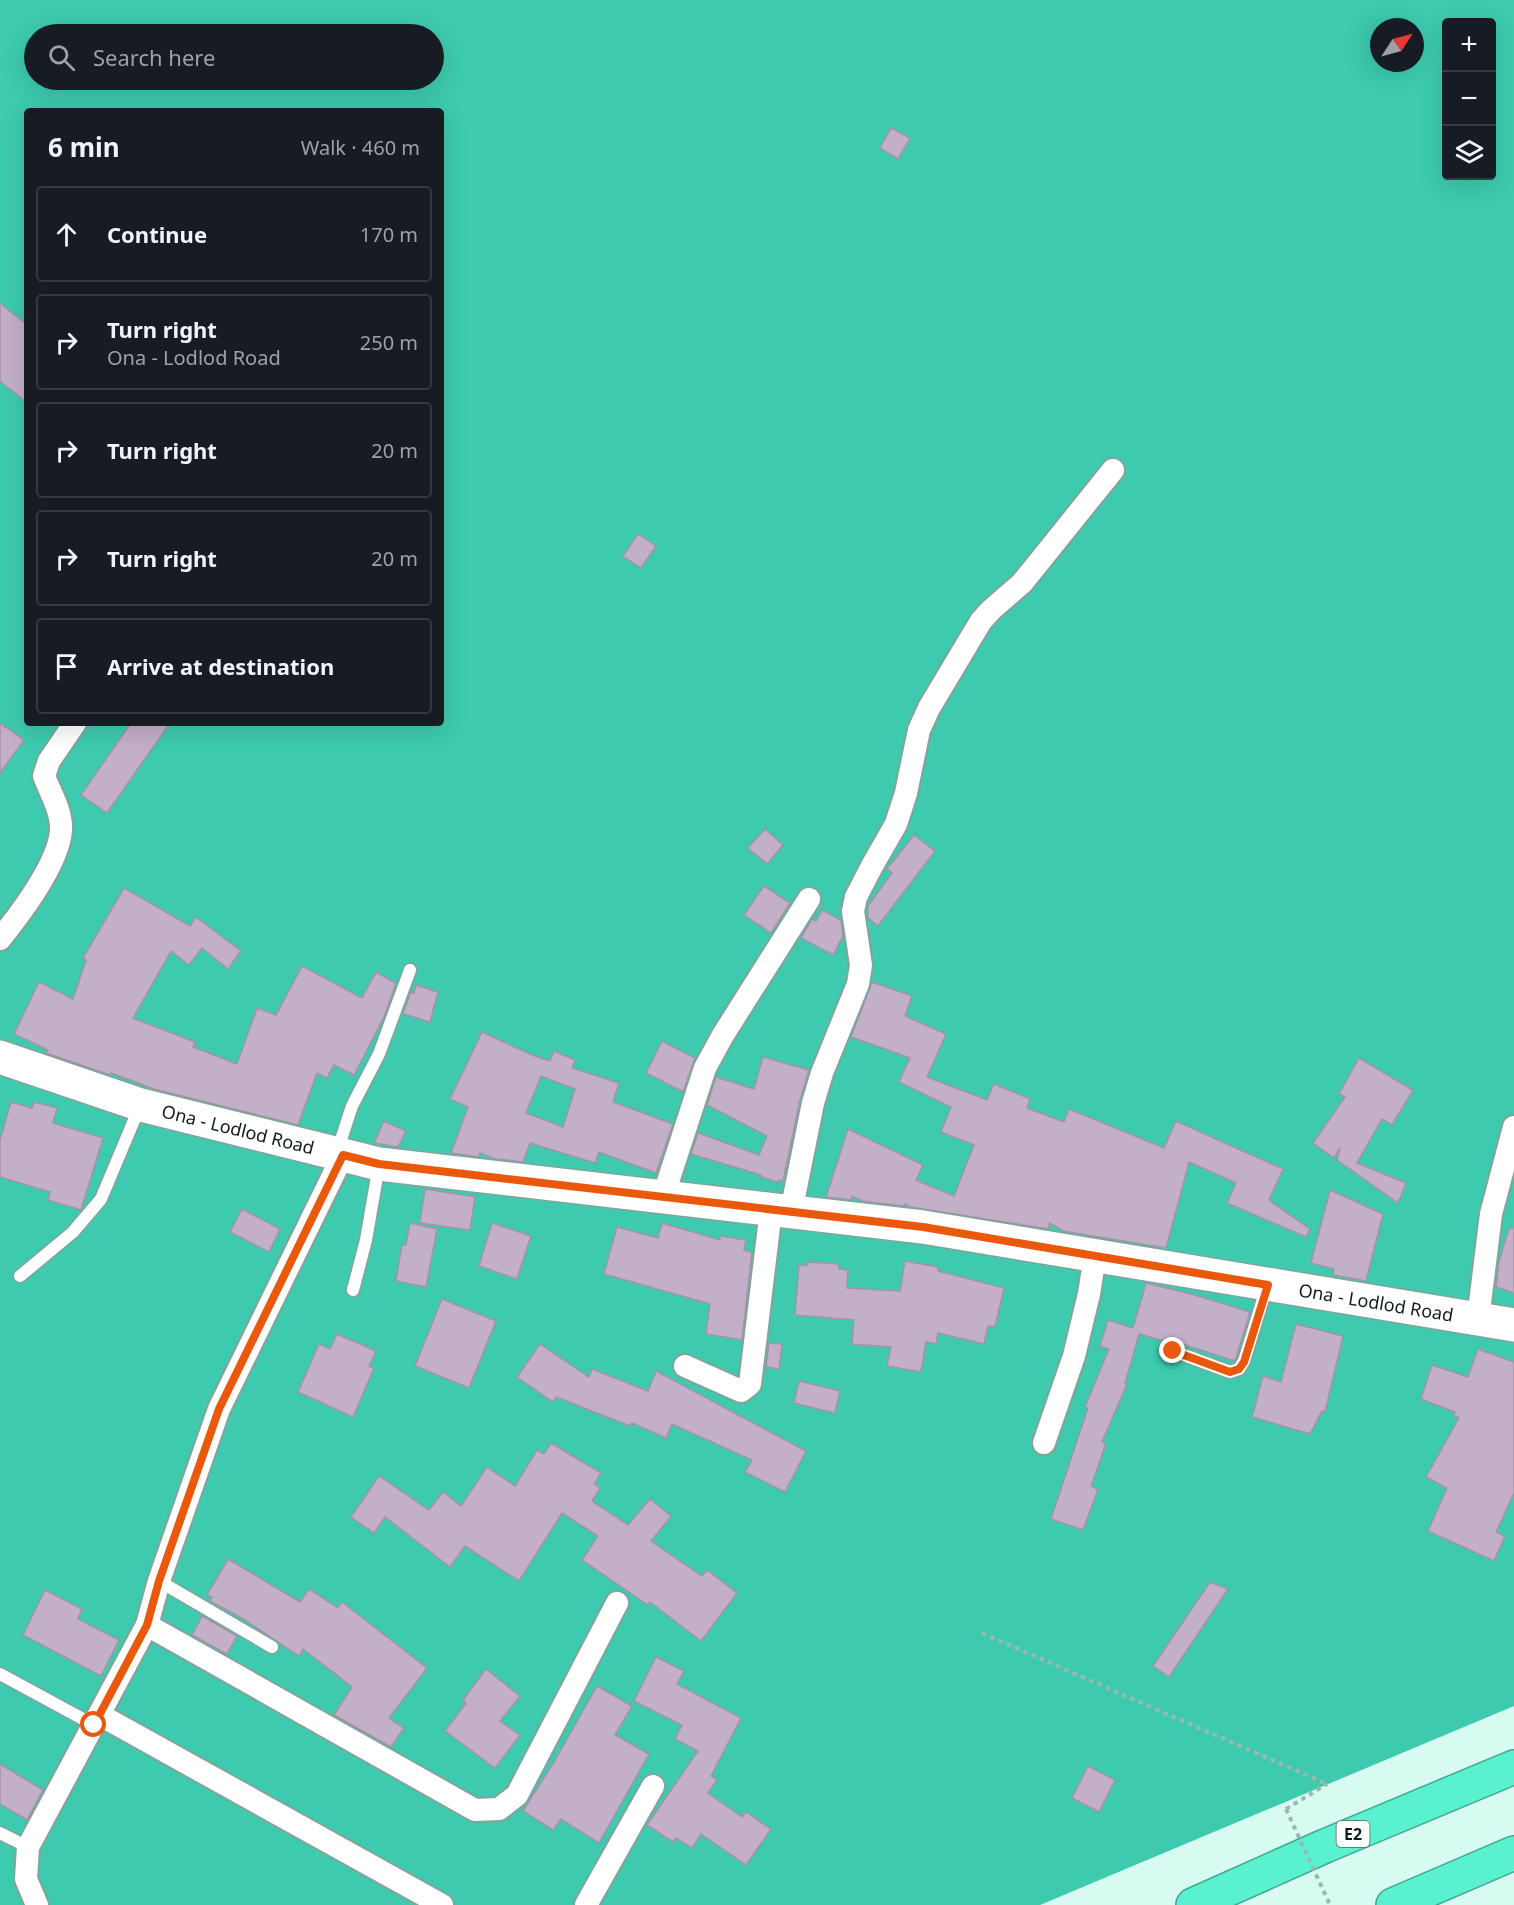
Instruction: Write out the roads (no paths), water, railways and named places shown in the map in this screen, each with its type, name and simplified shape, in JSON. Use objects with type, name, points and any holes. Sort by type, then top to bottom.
[{"type":"highway","name":"E2","points":[[1193,1905],[1325,1846],[1514,1767]]},
{"type":"highway","points":[[1394,1905],[1514,1853]]},
{"type":"main road","name":"Ona - Lodlod Road","points":[[2,1062],[141,1105],[379,1164],[923,1227],[1514,1325]]},
{"type":"street","points":[[685,1366],[741,1391],[750,1384],[781,1211],[819,1083],[858,984],[861,965],[853,911],[856,897],[896,824],[906,793],[919,730],[929,708],[981,621],[1022,583],[1113,470]]},
{"type":"street","points":[[0,939],[34,892],[59,847],[61,825],[57,806],[44,776],[49,761],[73,726]]},
{"type":"street","points":[[663,1197],[705,1068],[723,1035],[809,900]]},
{"type":"street","points":[[1478,1319],[1491,1214],[1514,1127]]},
{"type":"street","points":[[37,1905],[26,1879],[28,1847],[147,1625],[159,1581],[219,1409],[340,1154]]},
{"type":"street","points":[[1044,1443],[1074,1356],[1095,1256]]},
{"type":"street","points":[[147,1625],[475,1810],[499,1809],[517,1795],[617,1603]]},
{"type":"street","points":[[97,1720],[442,1905]]},
{"type":"street","points":[[586,1905],[653,1786]]},
{"type":"lane","points":[[340,1154],[352,1107],[379,1054],[410,970]]},
{"type":"lane","points":[[20,1276],[73,1232],[101,1199],[141,1105]]},
{"type":"lane","points":[[353,1290],[366,1240],[379,1164]]},
{"type":"lane","points":[[1173,1351],[1230,1372],[1239,1369],[1244,1362],[1268,1285]]},
{"type":"lane","points":[[159,1581],[272,1647]]},
{"type":"lane","points":[[0,1674],[97,1720]]},
{"type":"lane","points":[[0,1833],[28,1847]]}]
